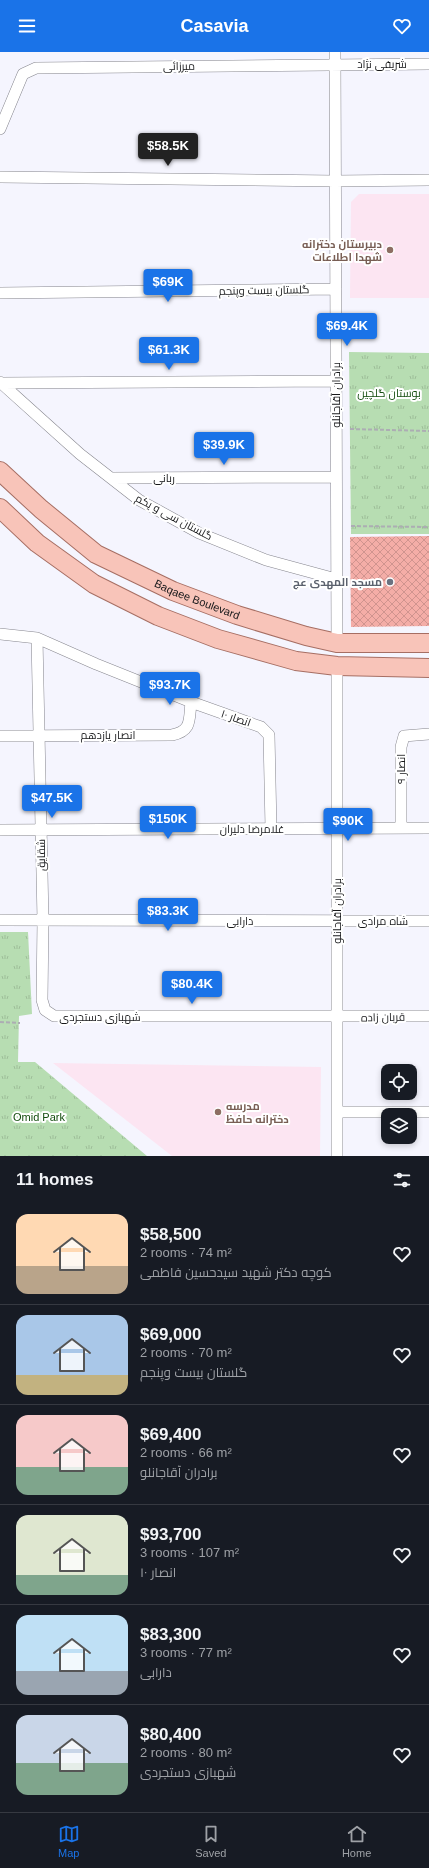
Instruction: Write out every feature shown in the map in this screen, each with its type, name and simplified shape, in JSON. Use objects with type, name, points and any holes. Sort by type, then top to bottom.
[{"type":"main road","name":"Baqaee Boulevard","points":[[0,471],[41,509],[96,554],[173,591],[230,612],[306,636],[337,643],[429,644]]},
{"type":"main road","points":[[0,508],[37,543],[94,584],[158,616],[218,639],[296,661],[337,666],[429,668]]},
{"type":"main road","points":[[337,643],[337,666]]},
{"type":"street","name":"برادران آقاجانلو","points":[[335,52],[337,643]]},
{"type":"street","name":"شریفی نژاد","points":[[335,64],[429,64]]},
{"type":"street","name":"میرزائی","points":[[0,129],[23,74],[36,68],[335,64]]},
{"type":"street","points":[[0,177],[336,181],[429,180]]},
{"type":"street","name":"گلستان بیست وپنجم","points":[[0,293],[336,290]]},
{"type":"street","points":[[1,382],[336,381]]},
{"type":"street","name":"گلستان سی و یکم","points":[[1,382],[80,454],[139,500],[199,533],[266,560],[336,579]]},
{"type":"street","name":"ربانی","points":[[111,478],[336,477]]},
{"type":"street","name":"انصار ۱۰","points":[[0,634],[37,638],[96,664],[191,702],[261,727],[269,735],[271,828]]},
{"type":"street","name":"شقایق","points":[[37,638],[41,830],[42,1000]]},
{"type":"street","name":"برادران آقاجانلو","points":[[337,666],[337,1156]]},
{"type":"street","name":"انصار یازدهم","points":[[0,736],[172,735],[182,733],[188,727],[191,702]]},
{"type":"street","name":"انصار ۹","points":[[401,828],[401,747],[404,736],[429,734]]},
{"type":"street","name":"غلامرضا دلیران","points":[[0,830],[429,828]]},
{"type":"street","name":"دارابی","points":[[0,920],[337,921]]},
{"type":"street","name":"شاه مرادی","points":[[337,921],[429,921]]},
{"type":"street","name":"شهبازی دستجردی","points":[[42,1000],[45,1010],[54,1016],[337,1017]]},
{"type":"street","name":"قربان زاده","points":[[337,1017],[429,1016]]},
{"type":"street","points":[[337,1112],[429,1112]]},
{"type":"path","points":[[350,428],[429,431]]},
{"type":"path","points":[[351,526],[429,527]]},
{"type":"path","points":[[0,1022],[20,1023]]},
{"type":"shaded area","name":"دبیرستان دخترانه شهدا اطلاعات","points":[[359,194],[429,194],[429,298],[350,298],[351,202]]},
{"type":"shaded area","name":"مدرسه دخترانه حافظ","points":[[53,1063],[321,1067],[320,1156],[172,1156]]},
{"type":"green space","name":"بوستان گلچین","points":[[349,352],[429,353],[429,534],[351,534]]},
{"type":"green space","name":"Omid Park","points":[[0,932],[28,932],[32,1014],[19,1016],[18,1062],[35,1062],[147,1156],[0,1156]]},
{"type":"building","name":"مسجد المهدی عج","points":[[429,536],[429,626],[351,627],[350,537]]},
{"type":"place","name":"دبیرستان دخترانه شهدا اطلاعات","points":[[390,250]]},
{"type":"place","name":"مسجد المهدی عج","points":[[390,582]]},
{"type":"place","name":"مدرسه دخترانه حافظ","points":[[218,1112]]}]
